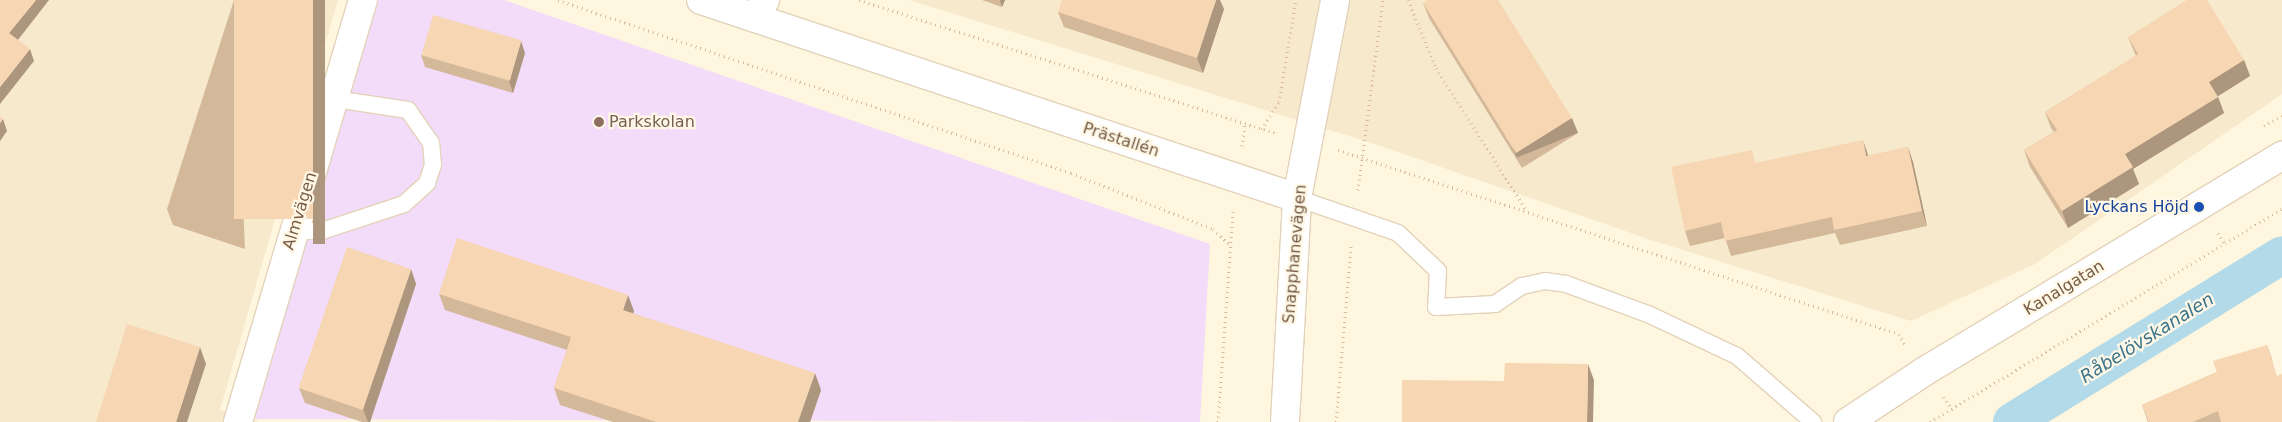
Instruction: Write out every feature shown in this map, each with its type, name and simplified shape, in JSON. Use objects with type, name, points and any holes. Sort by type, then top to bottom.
[{"type":"street","name":"Almvägen","points":[[238,422],[363,0]]},
{"type":"street","name":"Prästallén","points":[[701,0],[760,9],[1297,198]]},
{"type":"street","name":"Snapphanevägen","points":[[1285,422],[1297,198],[1335,0]]},
{"type":"street","name":"Kanalgatan","points":[[1848,422],[1925,370],[2282,156]]},
{"type":"lane","points":[[295,231],[322,231],[404,204],[427,183],[433,165],[431,143],[408,110],[334,99]]},
{"type":"lane","name":"Prästallén","points":[[1297,198],[1398,233],[1438,271],[1436,307],[1495,304],[1522,286],[1545,281],[1566,284],[1648,314],[1737,356],[1813,422]]},
{"type":"path","points":[[558,0],[1071,173],[1213,229],[1228,243],[1218,422]]},
{"type":"path","points":[[859,0],[1262,129],[1527,211],[1899,334],[1952,409]]},
{"type":"path","points":[[1262,129],[1278,102],[1296,0]]},
{"type":"path","points":[[1408,0],[1436,68],[1527,211]]},
{"type":"path","points":[[1930,422],[2282,209]]},
{"type":"path","points":[[2218,233],[2225,244]]},
{"type":"shaded area","points":[[0,0],[338,0],[220,410],[259,422],[0,422]]},
{"type":"shaded area","name":"Parkskolan","points":[[376,0],[504,0],[1210,244],[1200,422],[254,419]]},
{"type":"shaded area","points":[[909,0],[2282,0],[2282,94],[2035,264],[1911,321],[1651,240],[1378,145]]},
{"type":"building","points":[[0,0],[36,0],[9,33],[30,49],[0,87]]},
{"type":"building","points":[[234,0],[313,0],[313,219],[234,219]]},
{"type":"building","points":[[1062,0],[1216,0],[1197,58],[1058,12]]},
{"type":"building","points":[[1428,0],[1498,0],[1572,118],[1516,153],[1423,3]]},
{"type":"building","points":[[2187,0],[2207,0],[2244,60],[2209,82],[2218,97],[2125,154],[2133,167],[2062,211],[2024,150],[2057,130],[2045,112],[2138,54],[2128,37]]},
{"type":"building","points":[[433,15],[521,40],[510,81],[421,55]]},
{"type":"building","points":[[1863,140],[1866,156],[1908,147],[1922,211],[1834,230],[1832,217],[1725,241],[1721,222],[1685,231],[1671,167],[1752,150],[1755,163]]},
{"type":"building","points":[[457,238],[628,295],[623,310],[815,373],[798,422],[656,422],[554,388],[571,337],[439,294]]},
{"type":"building","points":[[347,247],[411,269],[363,410],[298,388]]},
{"type":"building","points":[[127,324],[200,347],[176,422],[96,422]]},
{"type":"building","points":[[2267,345],[2277,376],[2282,374],[2282,422],[2221,422],[2218,411],[2193,422],[2149,422],[2142,405],[2217,372],[2213,361]]},
{"type":"building","points":[[1505,363],[1588,364],[1587,422],[1402,422],[1402,380],[1504,381]]},
{"type":"waterway","name":"Råbelövskanalen","points":[[2012,422],[2282,255]]},
{"type":"place","name":"Parkskolan","points":[[599,122]]},
{"type":"place","name":"Lyckans Höjd","points":[[2199,207]]}]
